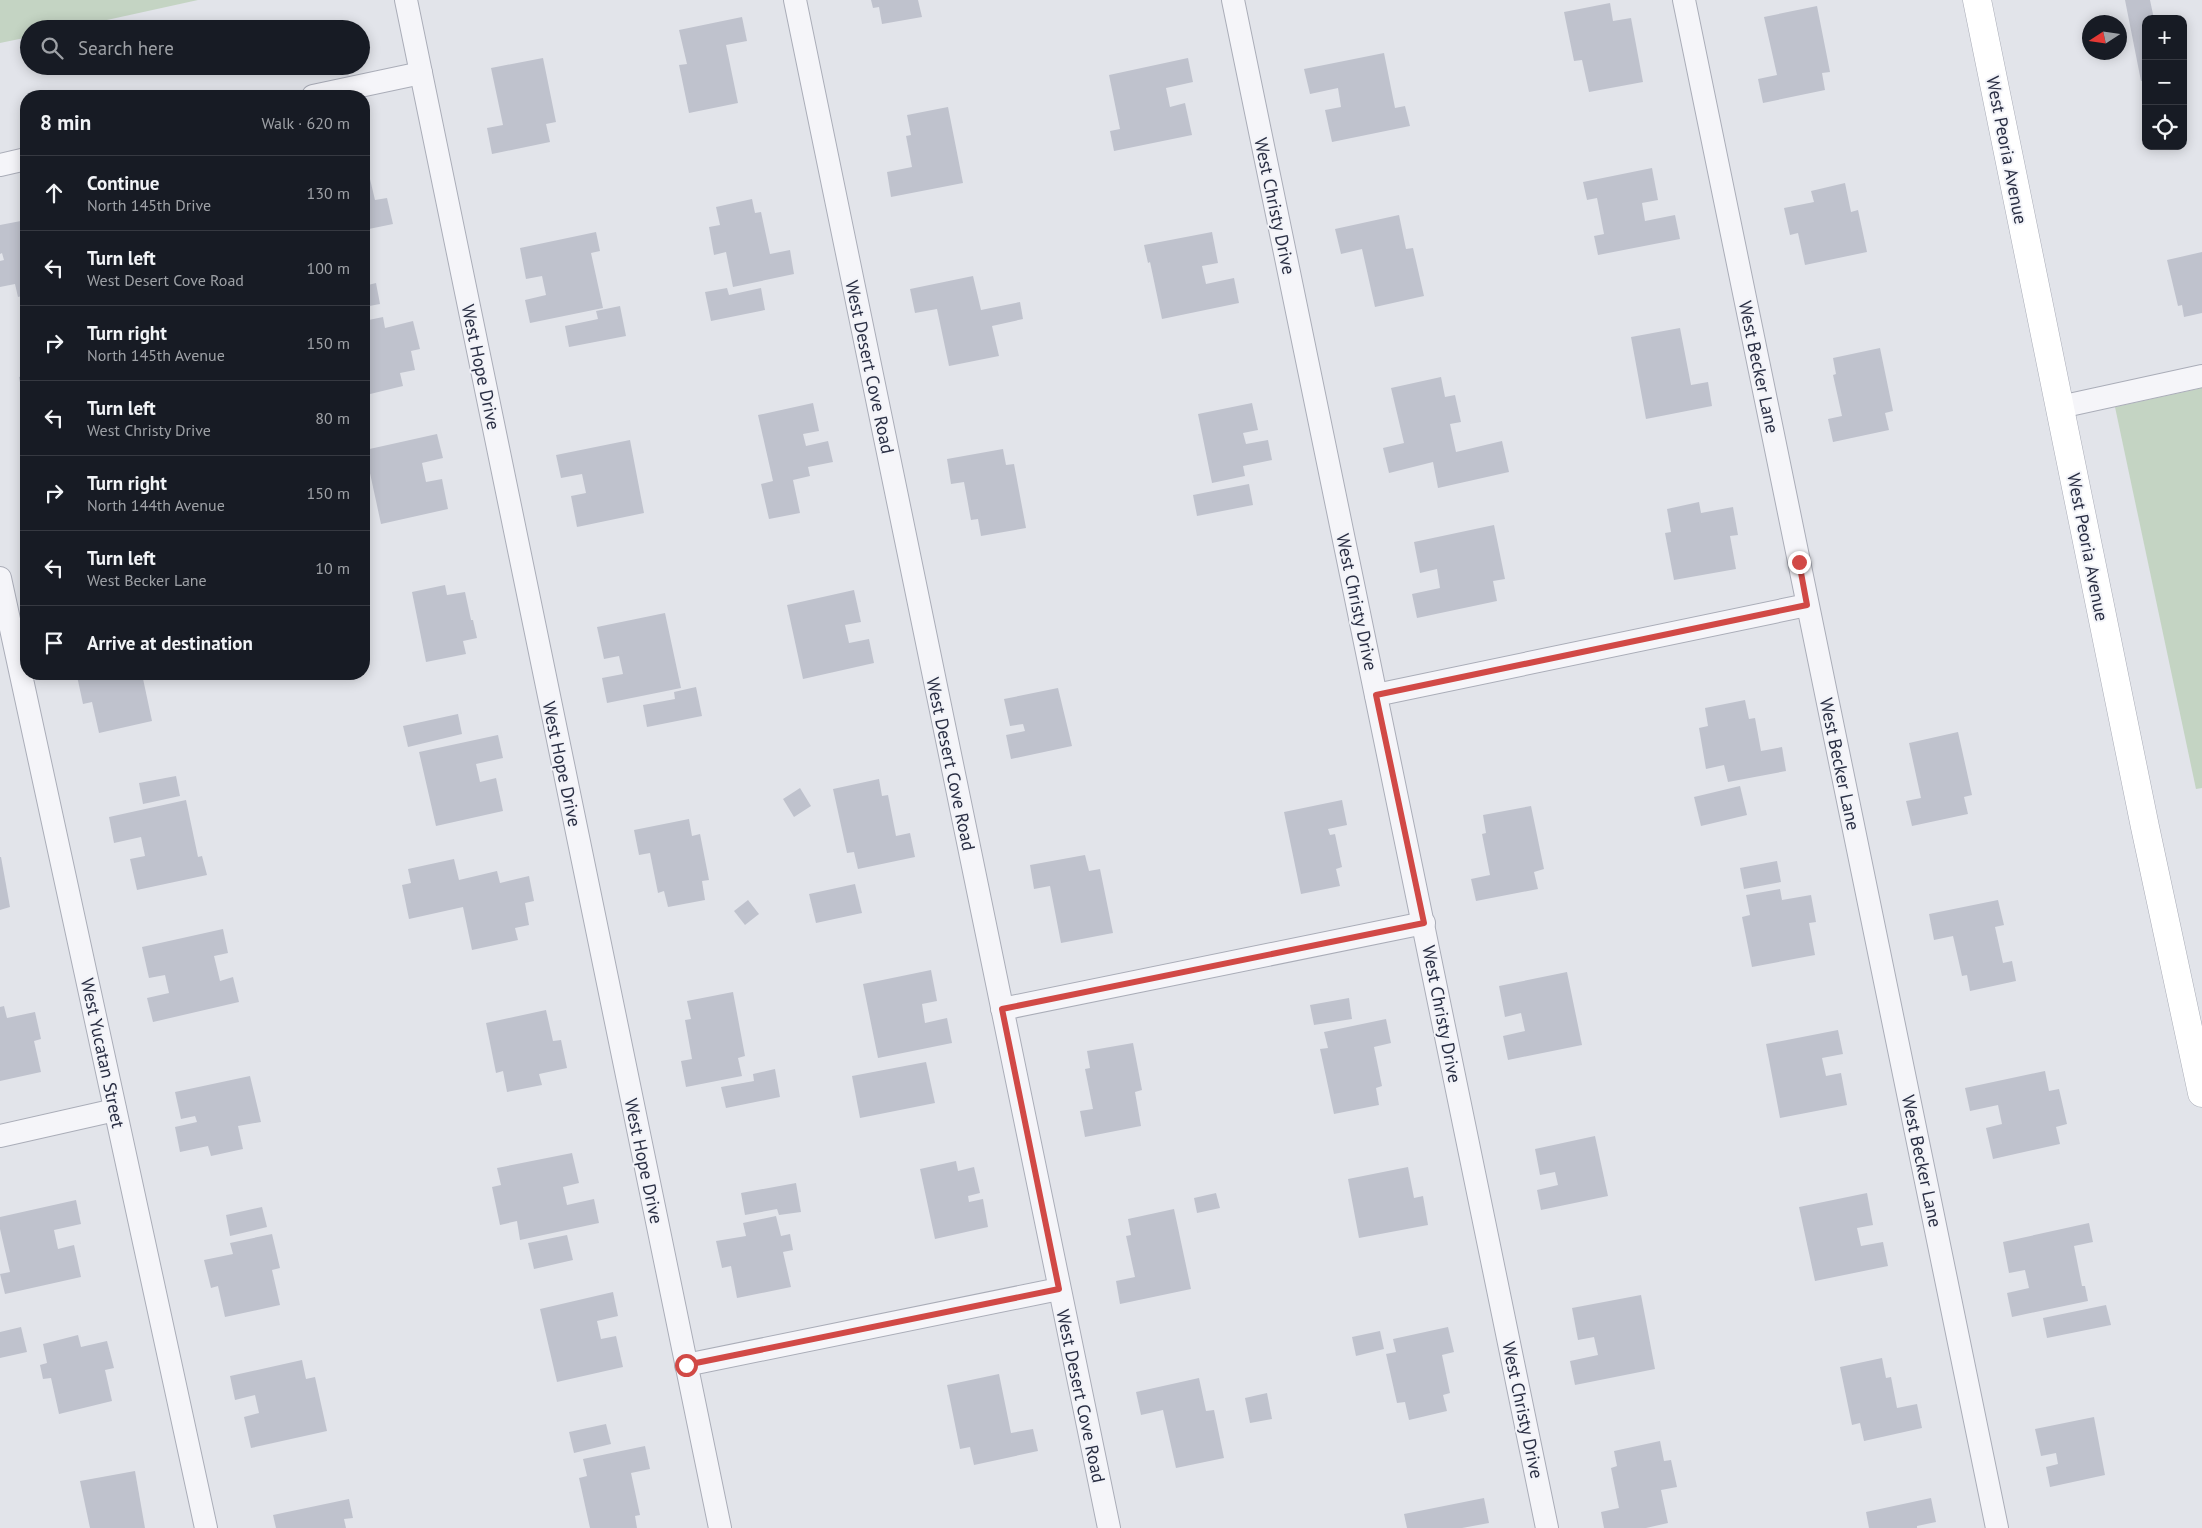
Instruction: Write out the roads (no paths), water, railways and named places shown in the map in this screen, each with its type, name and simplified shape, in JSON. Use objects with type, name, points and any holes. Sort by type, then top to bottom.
[{"type":"main road","name":"West Peoria Avenue","points":[[1977,0],[2145,827],[2202,1093]]},
{"type":"street","name":"West Hope Drive","points":[[406,0],[720,1528]]},
{"type":"street","name":"West Desert Cove Road","points":[[795,0],[1108,1528]]},
{"type":"street","name":"West Christy Drive","points":[[1233,0],[1547,1528]]},
{"type":"street","name":"West Becker Lane","points":[[1684,0],[1997,1528]]},
{"type":"street","points":[[341,90],[421,73]]},
{"type":"street","points":[[0,164],[20,160]]},
{"type":"street","points":[[2060,407],[2202,376]]},
{"type":"street","name":"West Yucatan Street","points":[[0,578],[20,671]]},
{"type":"street","points":[[1376,695],[1807,605]]},
{"type":"street","name":"West Yucatan Street","points":[[22,680],[206,1528]]},
{"type":"street","points":[[1002,1009],[1424,923]]},
{"type":"street","points":[[0,1136],[115,1110]]},
{"type":"street","points":[[686,1365],[1059,1289]]}]
